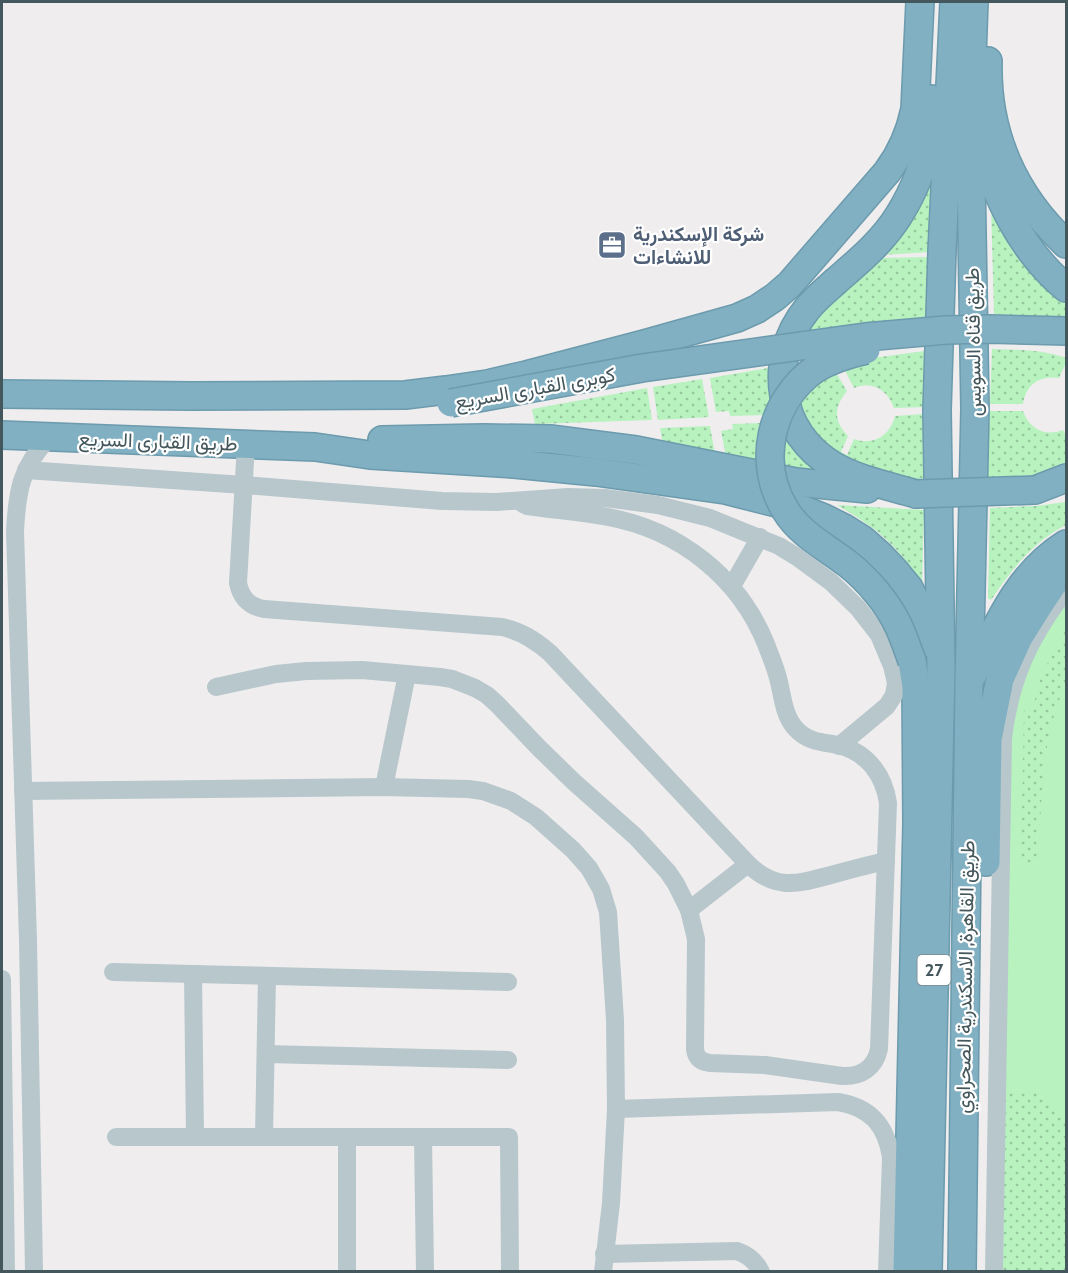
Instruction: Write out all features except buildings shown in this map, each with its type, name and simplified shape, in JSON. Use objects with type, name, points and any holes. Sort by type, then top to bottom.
[{"type":"highway","points":[[2,393],[191,396],[416,394],[507,379],[737,318],[757,309],[790,284],[887,172],[906,143],[915,109],[920,2]]},
{"type":"highway","points":[[916,494],[851,474],[820,457],[807,445],[789,415],[783,398],[782,379],[783,360],[788,342],[807,309],[871,250],[898,216],[909,197],[921,167],[929,135],[936,2]]},
{"type":"highway","name":"طريق قناه السويس","points":[[941,669],[937,410],[954,2]]},
{"type":"highway","name":"طريق قناه السويس","points":[[969,682],[975,410],[970,114],[974,2]]},
{"type":"highway","points":[[990,2],[989,95],[999,143],[1019,187],[1048,226],[1066,244]]},
{"type":"highway","points":[[970,114],[998,195],[1014,226],[1035,256],[1066,288]]},
{"type":"highway","points":[[1033,329],[1066,342]]},
{"type":"highway","name":"كوبرى القبارى السريع","points":[[2,404],[91,404],[305,411],[385,409],[451,403],[642,368],[855,338],[946,330],[1066,331]]},
{"type":"highway","points":[[902,333],[874,347],[834,359],[806,376],[791,392],[778,415],[773,428],[769,457],[776,492],[786,512],[805,533],[850,566],[877,593],[898,626],[912,661],[916,687],[917,823],[907,1272]]},
{"type":"highway","name":"طريق القبارى السريع","points":[[2,435],[315,447]]},
{"type":"highway","name":"كوبرى القبارى السريع","points":[[315,447],[356,441],[550,439],[636,450],[796,482],[916,494],[1035,490],[1066,486]]},
{"type":"highway","points":[[315,447],[370,455],[514,464],[630,476],[725,490],[804,510],[844,528],[871,547],[895,570],[909,588],[928,626],[941,669]]},
{"type":"highway","points":[[1035,490],[1066,478]]},
{"type":"highway","points":[[969,682],[1015,594],[1035,569],[1066,544]]},
{"type":"highway","points":[[980,1272],[988,739],[1000,679],[1039,604],[1066,570]]},
{"type":"highway","name":"طريق القاهرة, الاسكندرية الصحراوي","points":[[928,1272],[941,669]]},
{"type":"highway","name":"طريق القاهرة, الاسكندرية الصحراوي","points":[[962,1272],[969,682]]},
{"type":"street","points":[[34,1272],[28,940],[15,531],[18,494],[26,470],[36,453],[50,437]]},
{"type":"street","points":[[246,444],[238,583],[242,596],[252,606],[264,609],[502,627],[523,634],[550,653],[748,864],[763,877],[781,883],[800,883],[886,861]]},
{"type":"street","points":[[26,470],[442,501],[496,502],[586,497],[632,500],[684,510],[710,518],[779,546],[831,582],[869,621],[886,650],[896,683],[894,695],[887,706],[839,746]]},
{"type":"street","points":[[216,687],[306,671],[362,670],[440,677],[463,683],[481,692],[497,704],[574,782],[622,824],[659,861],[676,884],[693,924],[696,947],[695,1049],[701,1060],[710,1063],[765,1065],[842,1076],[857,1075],[870,1068],[878,1056],[879,1049],[888,803],[884,785],[875,769],[855,752],[811,740],[802,735],[789,720],[772,660],[755,621],[732,586],[702,559],[667,537],[649,529],[610,517],[527,506],[523,504],[523,501]]},
{"type":"street","points":[[732,586],[760,537]]},
{"type":"street","points":[[994,1272],[1003,738],[1014,684],[1024,658],[1045,618],[1066,590]]},
{"type":"street","points":[[384,787],[407,674]]},
{"type":"street","points":[[23,791],[384,787],[468,789],[504,798],[524,808],[573,850],[589,868],[605,900],[609,924],[615,1031],[616,1109],[611,1203],[604,1263],[737,1251],[752,1259],[761,1272]]},
{"type":"street","points":[[689,910],[748,864]]},
{"type":"street","points":[[113,972],[508,982]]},
{"type":"street","points":[[193,974],[195,1137]]},
{"type":"street","points":[[264,1137],[267,976]]},
{"type":"street","points":[[2,980],[6,1272]]},
{"type":"street","points":[[266,1054],[508,1060]]},
{"type":"street","points":[[616,1109],[838,1102],[861,1108],[879,1124],[885,1134],[891,1157],[887,1272]]},
{"type":"street","points":[[116,1137],[509,1137],[510,1272]]},
{"type":"street","points":[[347,1137],[347,1272]]},
{"type":"street","points":[[423,1137],[425,1272]]},
{"type":"green space","points":[[933,162],[930,252],[882,255]]},
{"type":"green space","points":[[991,205],[1056,295],[1066,305],[1066,319],[994,314]]},
{"type":"green space","points":[[929,257],[927,321],[814,336],[807,329],[815,317],[880,258]]},
{"type":"green space","points":[[992,349],[1048,353],[1066,358],[1066,363],[1059,378],[1046,378],[1035,382],[1027,391],[1023,404],[990,404]]},
{"type":"green space","points":[[925,351],[925,407],[894,408],[884,392],[873,386],[854,388],[843,367],[872,358]]},
{"type":"green space","points":[[774,367],[774,390],[766,415],[730,416],[729,411],[716,412],[710,378]]},
{"type":"green space","points":[[835,371],[847,391],[837,414],[848,436],[841,452],[847,455],[854,439],[868,441],[880,438],[889,429],[895,416],[925,414],[923,482],[882,476],[820,444],[796,401]]},
{"type":"green space","points":[[702,379],[709,417],[658,420],[653,387]]},
{"type":"green space","points":[[647,388],[652,420],[535,424],[532,409]]},
{"type":"green space","points":[[990,411],[1023,411],[1029,423],[1038,430],[1050,433],[1063,430],[1066,436],[1066,469],[1043,474],[987,479]]},
{"type":"green space","points":[[762,423],[757,449],[758,468],[727,462],[721,431],[733,429],[732,424]]},
{"type":"green space","points":[[710,426],[716,460],[664,450],[660,428]]},
{"type":"green space","points":[[784,426],[842,482],[777,465]]},
{"type":"green space","points":[[1066,502],[1066,525],[1033,548],[1015,567],[991,600],[988,598],[990,508]]},
{"type":"green space","points":[[837,505],[924,510],[922,585],[895,548],[875,530]]},
{"type":"green space","points":[[1066,595],[1066,1271],[1000,1272],[1009,733]]},
{"type":"green space","points":[[1066,595],[1066,629],[1037,687],[1033,712],[1024,710],[1021,863],[1038,862],[1047,748],[1057,704],[1066,684],[1066,1116],[1042,1092],[1002,1093],[1009,733],[1017,689]]},
{"type":"place","name":"شركة الإسكندرية للانشاءات","points":[[612,245]]}]
